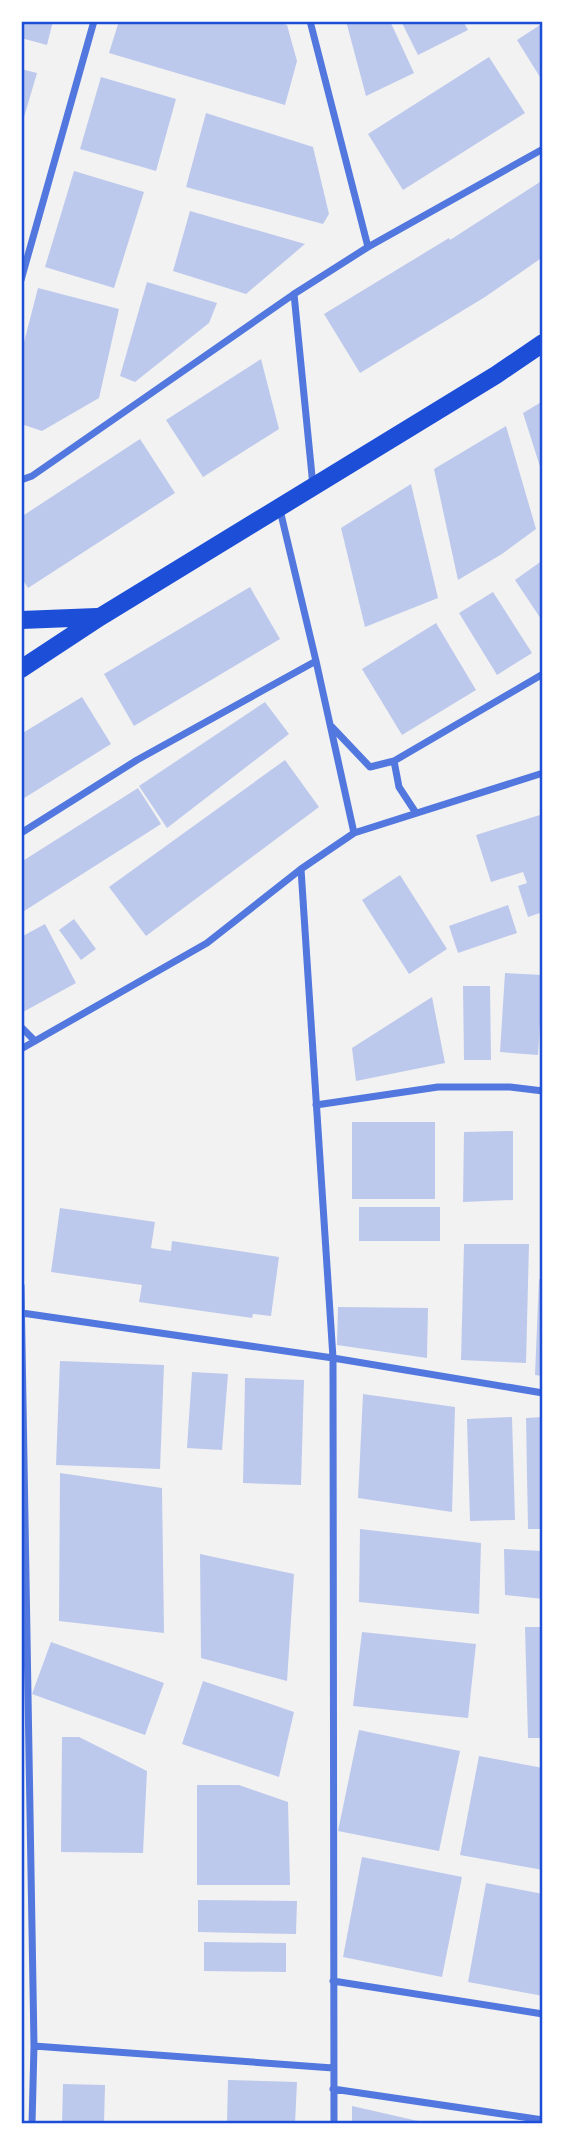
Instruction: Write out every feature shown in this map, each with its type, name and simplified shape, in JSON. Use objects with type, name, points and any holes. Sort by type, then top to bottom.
[{"type":"main road","points":[[21,669],[100,617],[496,375],[543,343]]},
{"type":"main road","points":[[21,620],[100,617]]},
{"type":"street","points":[[21,281],[93,21]]},
{"type":"street","points":[[310,21],[368,247]]},
{"type":"street","points":[[21,480],[32,476],[294,294],[368,247],[543,149]]},
{"type":"street","points":[[294,294],[313,486]]},
{"type":"street","points":[[279,507],[354,833]]},
{"type":"street","points":[[21,833],[137,760],[316,661]]},
{"type":"street","points":[[331,727],[370,767],[394,761],[543,674]]},
{"type":"street","points":[[394,761],[399,787],[416,813]]},
{"type":"street","points":[[21,1049],[206,943],[301,869],[354,833],[543,773]]},
{"type":"street","points":[[301,869],[333,1358],[334,2124]]},
{"type":"street","points":[[21,1027],[35,1041]]},
{"type":"street","points":[[316,1105],[438,1087],[510,1087],[543,1091]]},
{"type":"street","points":[[21,1286],[34,2046],[32,2124]]},
{"type":"street","points":[[22,1314],[333,1358],[543,1393]]},
{"type":"street","points":[[333,1981],[543,2014]]},
{"type":"street","points":[[21,1982],[33,1983]]},
{"type":"street","points":[[34,2046],[333,2068]]},
{"type":"street","points":[[334,2089],[543,2120]]},
{"type":"building","points":[[21,21],[53,21],[47,45],[21,38]]},
{"type":"building","points":[[119,21],[275,21],[287,25],[297,61],[285,105],[109,53]]},
{"type":"building","points":[[346,21],[390,21],[414,73],[366,96]]},
{"type":"building","points":[[401,21],[463,21],[468,30],[418,55]]},
{"type":"building","points":[[543,23],[543,82],[517,40]]},
{"type":"building","points":[[489,57],[525,113],[403,190],[368,134]]},
{"type":"building","points":[[21,69],[37,73],[22,124],[21,124]]},
{"type":"building","points":[[101,77],[176,99],[156,171],[80,149]]},
{"type":"building","points":[[206,113],[313,147],[329,214],[323,224],[186,187]]},
{"type":"building","points":[[74,171],[144,192],[114,288],[45,267]]},
{"type":"building","points":[[543,180],[543,257],[485,297],[360,373],[324,314],[449,238],[450,240]]},
{"type":"building","points":[[190,211],[305,244],[246,294],[173,271]]},
{"type":"building","points":[[147,282],[217,303],[209,323],[135,382],[120,376]]},
{"type":"building","points":[[38,288],[119,309],[99,398],[42,431],[21,424],[21,354]]},
{"type":"building","points":[[261,359],[279,429],[203,477],[166,420]]},
{"type":"building","points":[[543,401],[543,473],[542,473],[523,413]]},
{"type":"building","points":[[506,426],[536,529],[502,554],[458,580],[434,469]]},
{"type":"building","points":[[140,439],[175,493],[28,588],[21,577],[21,517]]},
{"type":"building","points":[[411,484],[438,598],[365,627],[341,528]]},
{"type":"building","points":[[543,560],[543,622],[515,580]]},
{"type":"building","points":[[250,587],[280,639],[134,726],[104,674]]},
{"type":"building","points":[[493,592],[532,653],[497,675],[459,613]]},
{"type":"building","points":[[436,623],[476,690],[402,735],[362,669]]},
{"type":"building","points":[[82,697],[111,744],[21,800],[21,734]]},
{"type":"building","points":[[265,702],[289,734],[167,828],[139,786]]},
{"type":"building","points":[[285,760],[319,807],[146,936],[109,887]]},
{"type":"building","points":[[138,788],[161,824],[21,913],[21,862]]},
{"type":"building","points":[[543,814],[543,912],[528,917],[518,886],[527,883],[523,872],[491,882],[476,835]]},
{"type":"building","points":[[400,875],[447,949],[409,974],[362,900]]},
{"type":"building","points":[[508,905],[517,933],[458,953],[449,926]]},
{"type":"building","points":[[74,919],[96,949],[81,960],[59,930]]},
{"type":"building","points":[[45,924],[76,983],[23,1012],[21,937]]},
{"type":"building","points":[[505,973],[543,975],[538,1055],[500,1052]]},
{"type":"building","points":[[463,986],[490,986],[491,1060],[464,1060]]},
{"type":"building","points":[[432,997],[445,1063],[356,1081],[352,1048]]},
{"type":"building","points":[[352,1122],[435,1122],[435,1199],[352,1199]]},
{"type":"building","points":[[513,1131],[513,1200],[463,1202],[464,1132]]},
{"type":"building","points":[[359,1207],[440,1207],[440,1241],[359,1241]]},
{"type":"building","points":[[60,1208],[155,1222],[151,1248],[171,1251],[172,1241],[279,1257],[271,1316],[253,1314],[252,1318],[139,1302],[142,1285],[51,1272]]},
{"type":"building","points":[[464,1244],[529,1244],[526,1363],[461,1360]]},
{"type":"building","points":[[539,1279],[543,1279],[543,1376],[535,1375]]},
{"type":"building","points":[[338,1307],[428,1308],[427,1358],[337,1345]]},
{"type":"building","points":[[60,1361],[164,1365],[160,1469],[56,1465]]},
{"type":"building","points":[[192,1372],[228,1374],[222,1450],[187,1448]]},
{"type":"building","points":[[245,1378],[304,1380],[301,1485],[243,1483]]},
{"type":"building","points":[[363,1394],[455,1407],[452,1512],[358,1498]]},
{"type":"building","points":[[512,1417],[515,1520],[470,1521],[467,1419]]},
{"type":"building","points":[[543,1417],[543,1529],[528,1529],[526,1418]]},
{"type":"building","points":[[60,1473],[162,1488],[164,1633],[59,1621]]},
{"type":"building","points":[[360,1529],[481,1543],[479,1614],[359,1602]]},
{"type":"building","points":[[504,1549],[543,1551],[543,1599],[505,1595]]},
{"type":"building","points":[[200,1554],[294,1574],[287,1681],[201,1658]]},
{"type":"building","points":[[525,1627],[543,1627],[543,1738],[528,1738]]},
{"type":"building","points":[[362,1632],[476,1644],[468,1718],[353,1706]]},
{"type":"building","points":[[51,1642],[164,1683],[145,1735],[32,1694]]},
{"type":"building","points":[[203,1681],[294,1712],[279,1777],[182,1744]]},
{"type":"building","points":[[359,1730],[460,1751],[439,1851],[338,1831]]},
{"type":"building","points":[[62,1737],[79,1737],[147,1771],[143,1853],[61,1852]]},
{"type":"building","points":[[479,1756],[543,1768],[543,1870],[460,1855]]},
{"type":"building","points":[[197,1785],[239,1785],[288,1802],[290,1885],[197,1885]]},
{"type":"building","points":[[362,1857],[462,1877],[442,1977],[343,1957]]},
{"type":"building","points":[[486,1883],[543,1894],[543,1996],[468,1982]]},
{"type":"building","points":[[198,1900],[297,1901],[296,1934],[198,1932]]},
{"type":"building","points":[[204,1942],[286,1943],[286,1972],[204,1971]]},
{"type":"building","points":[[228,2080],[297,2082],[295,2124],[227,2124]]},
{"type":"building","points":[[63,2084],[105,2085],[104,2124],[62,2124]]},
{"type":"building","points":[[352,2106],[427,2123],[427,2124],[352,2124]]}]
